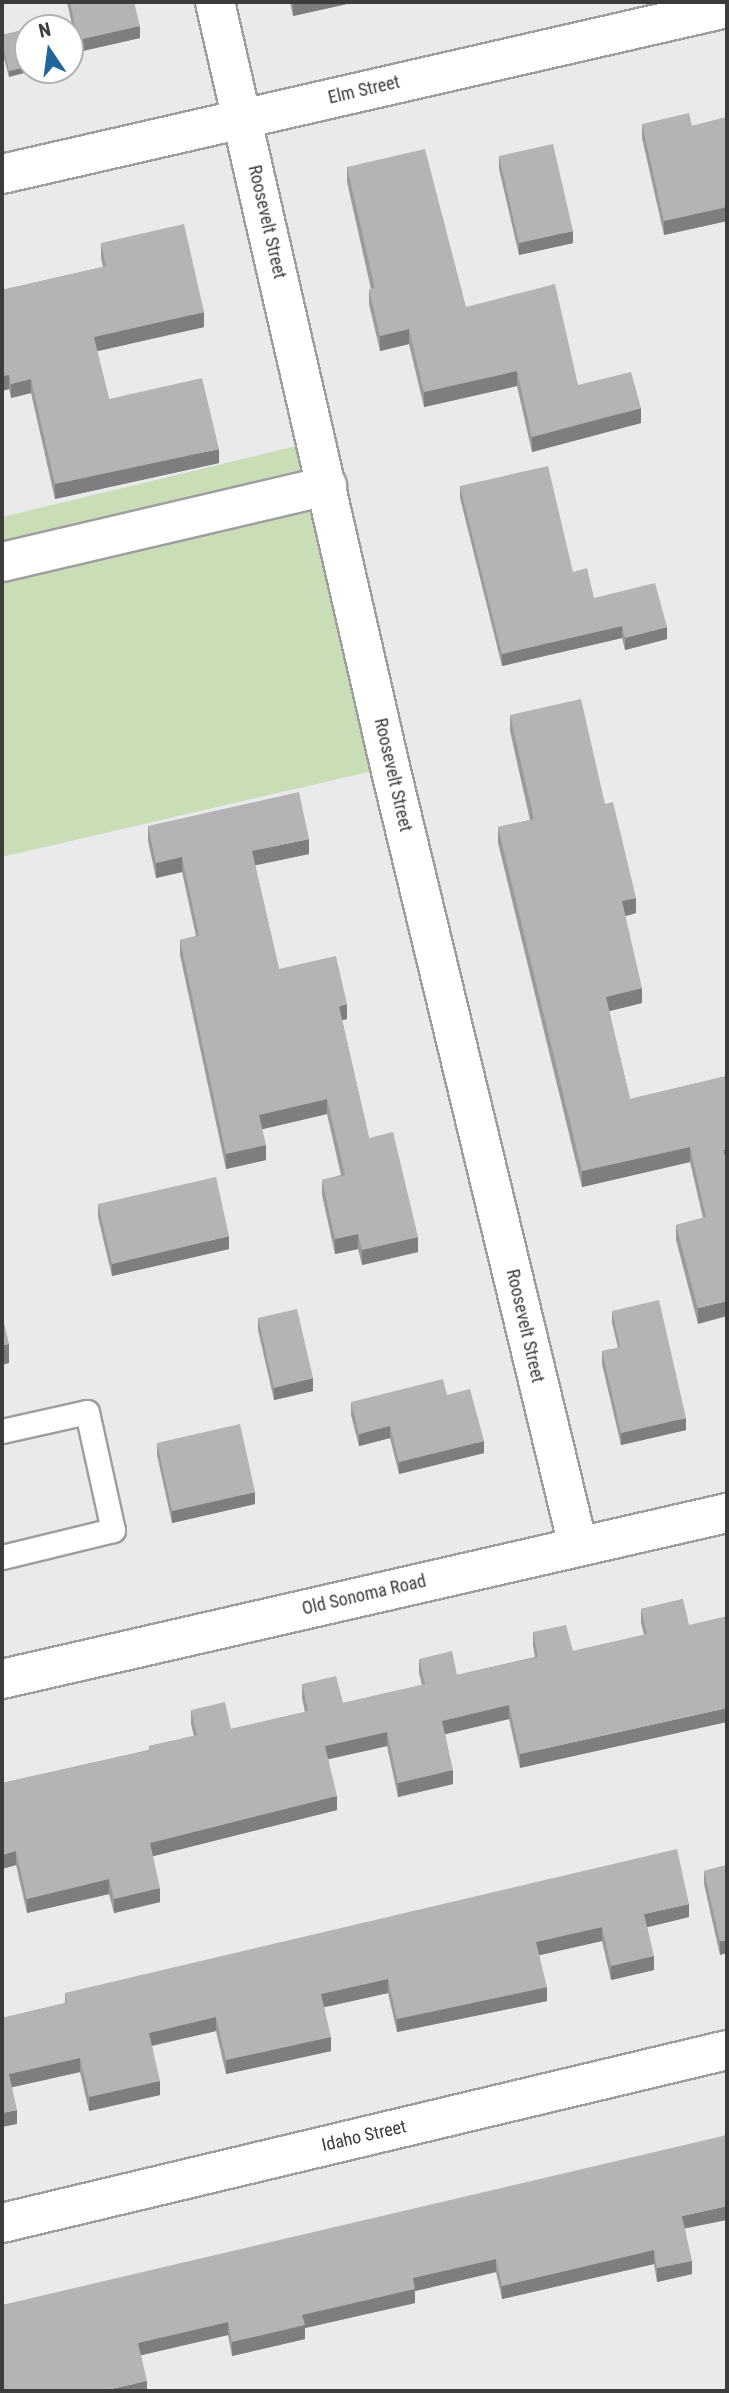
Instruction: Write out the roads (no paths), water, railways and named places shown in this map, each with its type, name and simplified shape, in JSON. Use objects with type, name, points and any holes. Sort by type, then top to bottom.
[{"type":"street","name":"Roosevelt Street","points":[[215,2],[578,1546]]},
{"type":"street","name":"Elm Street","points":[[2,174],[727,8]]},
{"type":"street","points":[[2,562],[327,486]]},
{"type":"street","name":"Old Sonoma Road","points":[[2,1679],[727,1513]]},
{"type":"street","name":"Idaho Street","points":[[2,2223],[727,2050]]},
{"type":"lane","points":[[2,1431],[87,1412],[113,1530],[2,1557]]}]
